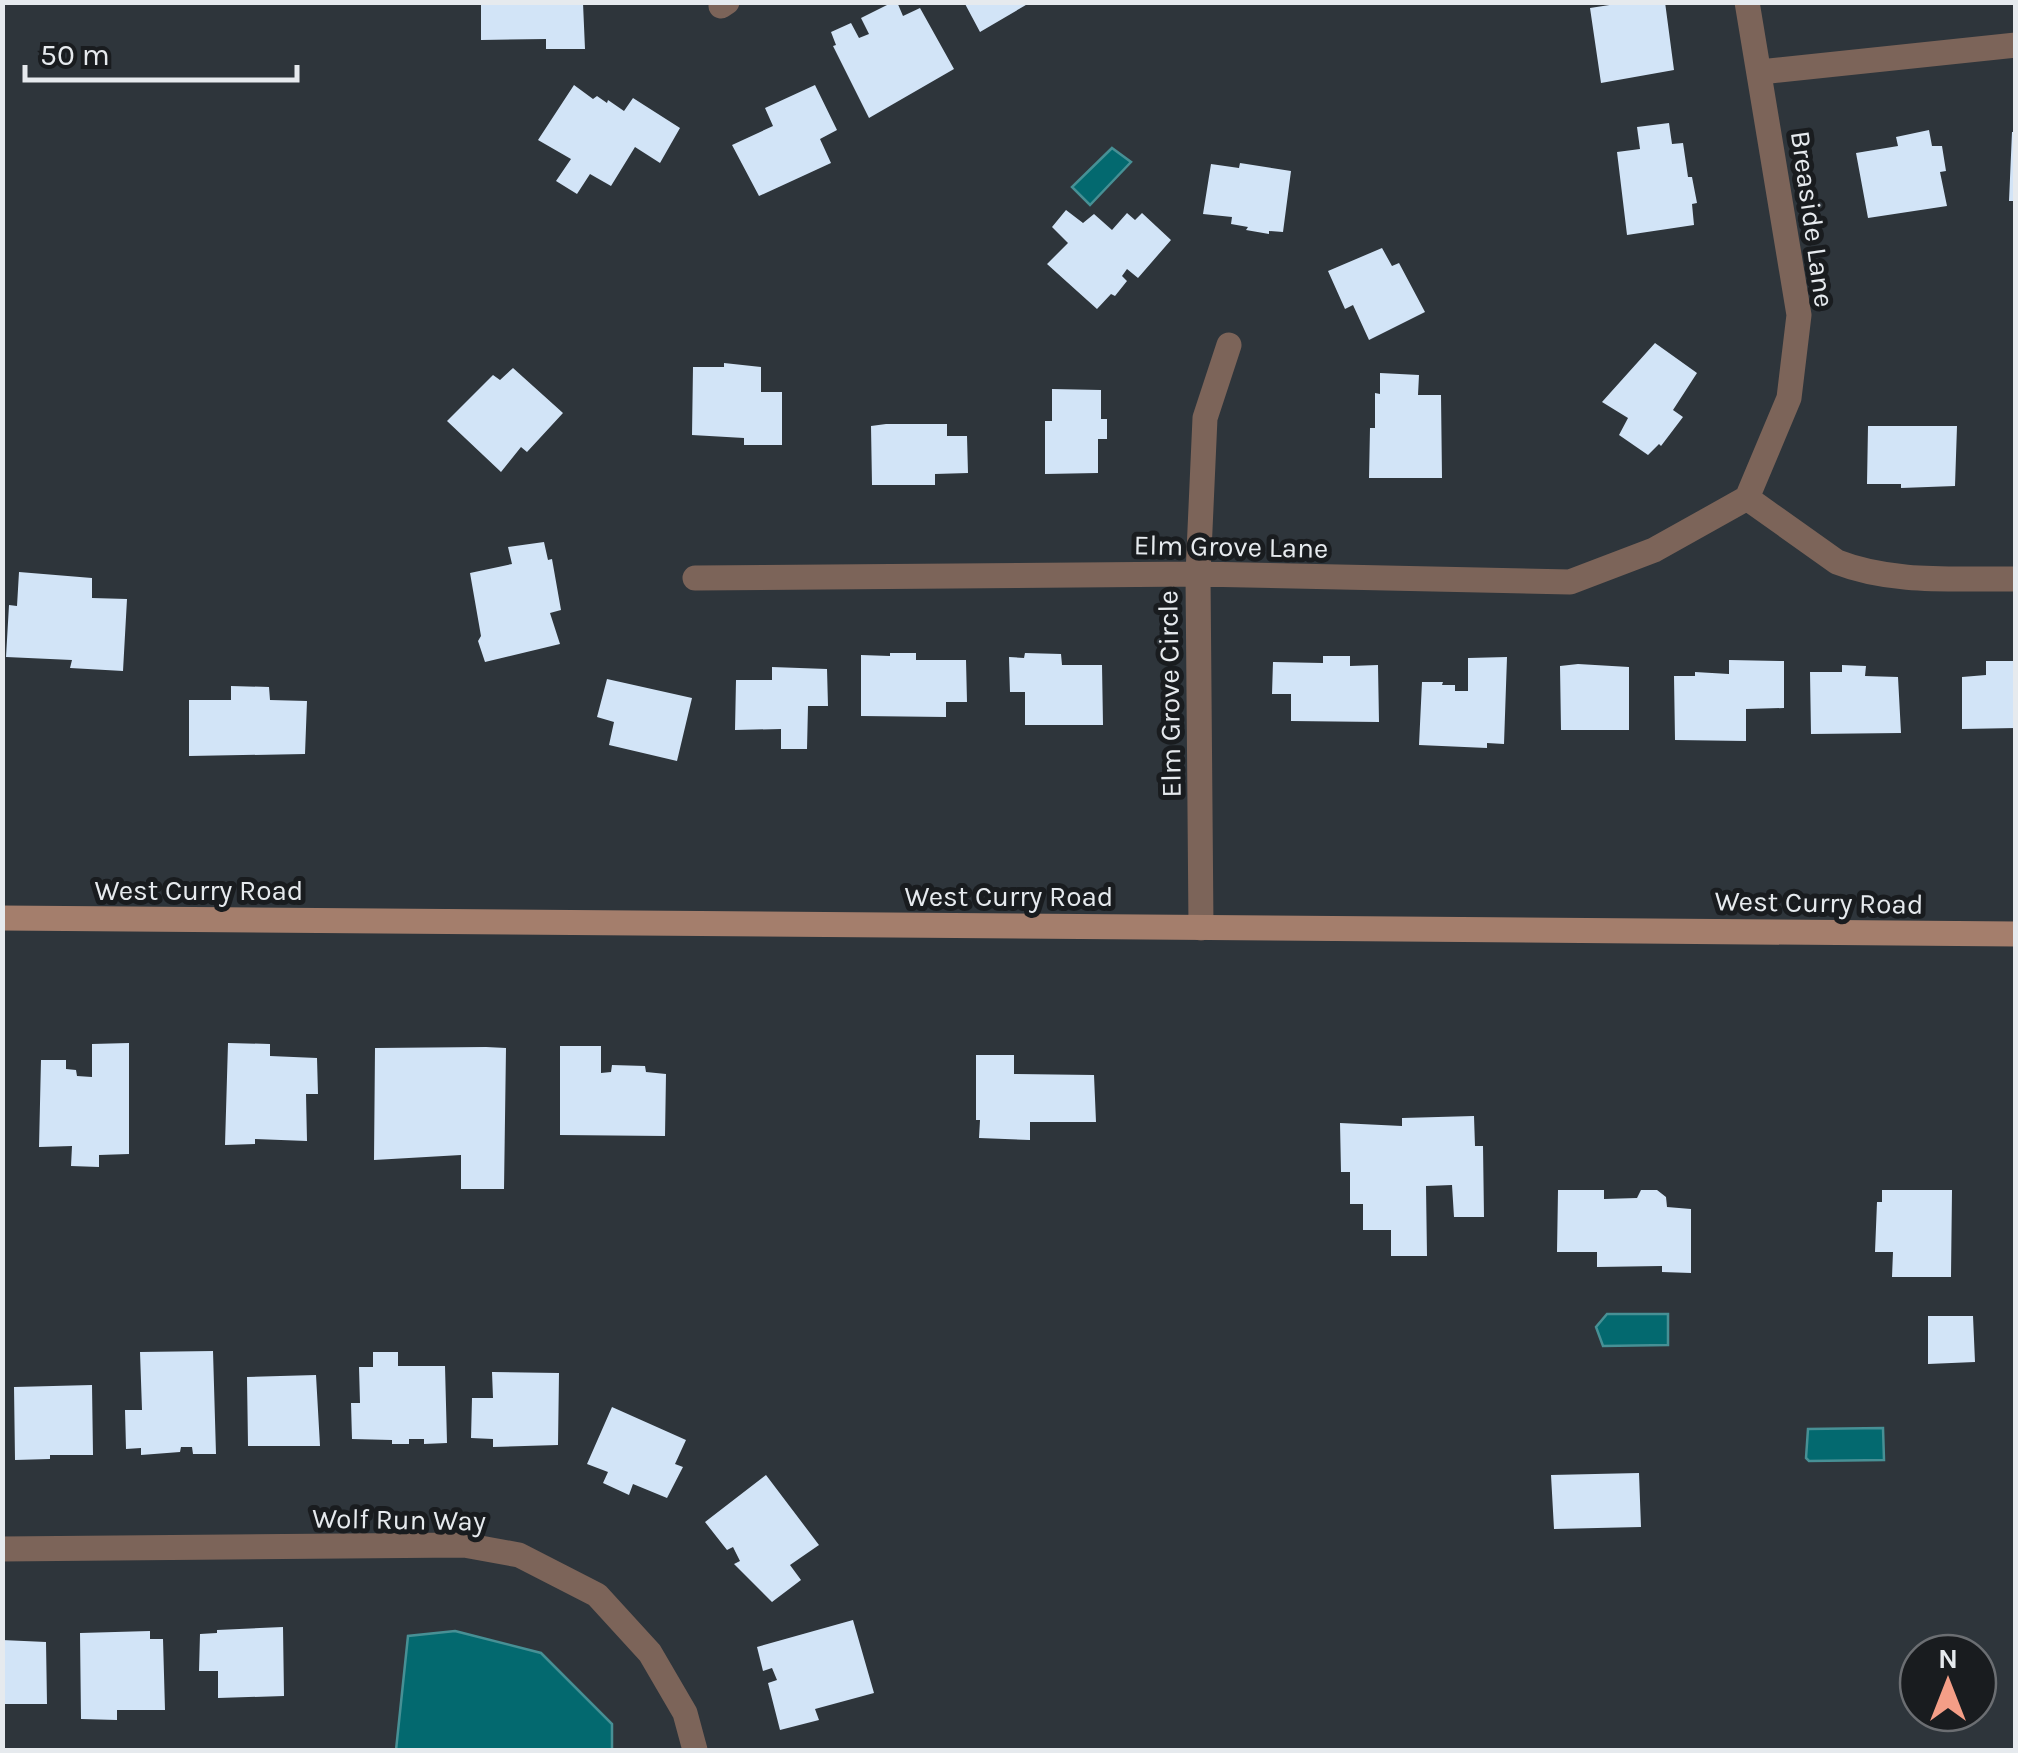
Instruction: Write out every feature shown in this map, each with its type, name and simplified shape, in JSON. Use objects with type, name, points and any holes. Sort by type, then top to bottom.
[{"type":"street","name":"Breaside Lane","points":[[1747,498],[1788,398],[1799,315],[1748,2]]},
{"type":"street","points":[[1760,72],[2016,45]]},
{"type":"street","name":"Elm Grove Circle","points":[[1202,928],[1198,574],[1205,418],[1229,345]]},
{"type":"street","points":[[1747,498],[1837,562],[1852,568],[1899,578],[2016,579]]},
{"type":"street","name":"Elm Grove Lane","points":[[696,578],[1198,574],[1570,582],[1654,550],[1747,498]]},
{"type":"street","name":"West Curry Road","points":[[2,918],[2016,934]]},
{"type":"street","name":"Wolf Run Way","points":[[2,1549],[464,1545],[519,1555],[596,1595],[650,1652],[685,1712],[695,1750]]},
{"type":"water","points":[[1112,148],[1131,162],[1090,205],[1072,187]]},
{"type":"water","points":[[1607,1314],[1668,1314],[1668,1345],[1603,1346],[1596,1327]]},
{"type":"water","points":[[1883,1428],[1884,1460],[1806,1458],[1808,1429]]},
{"type":"water","points":[[455,1631],[541,1653],[612,1724],[612,1750],[396,1750],[408,1636]]},
{"type":"building","points":[[481,2],[583,3],[585,49],[546,49],[546,39],[481,40]]},
{"type":"building","points":[[897,2],[903,16],[920,8],[954,69],[869,118],[833,46],[836,45],[831,32],[851,23],[859,38],[869,34],[861,18]]},
{"type":"building","points":[[964,2],[1031,2],[980,32]]},
{"type":"building","points":[[1665,2],[1674,70],[1601,83],[1590,8]]},
{"type":"building","points":[[574,85],[593,99],[597,96],[607,103],[608,100],[624,111],[633,98],[680,128],[660,163],[635,147],[611,186],[590,174],[577,194],[556,181],[571,159],[538,140]]},
{"type":"building","points":[[815,85],[837,130],[820,139],[831,163],[759,196],[732,145],[773,126],[765,108]]},
{"type":"building","points":[[1669,123],[1672,144],[1683,143],[1688,177],[1692,177],[1697,203],[1692,204],[1694,225],[1627,235],[1617,152],[1640,149],[1637,127]]},
{"type":"building","points":[[1929,130],[1932,146],[1942,146],[1946,171],[1940,172],[1947,206],[1868,218],[1856,153],[1898,146],[1896,137]]},
{"type":"building","points":[[2012,132],[2016,132],[2016,201],[2009,201]]},
{"type":"building","points":[[1240,163],[1291,171],[1283,232],[1246,230],[1248,227],[1231,224],[1232,217],[1203,214],[1211,164],[1239,168]]},
{"type":"building","points":[[1066,210],[1083,223],[1094,214],[1112,230],[1127,213],[1135,220],[1142,213],[1171,240],[1138,278],[1127,269],[1122,276],[1127,281],[1097,309],[1047,264],[1068,243],[1052,227]]},
{"type":"building","points":[[1382,248],[1392,266],[1399,263],[1425,312],[1369,340],[1353,305],[1345,309],[1328,271]]},
{"type":"building","points":[[1655,343],[1697,373],[1673,410],[1683,417],[1661,446],[1648,455],[1619,435],[1628,418],[1602,402]]},
{"type":"building","points":[[724,363],[761,367],[761,392],[782,392],[782,445],[744,445],[744,438],[692,435],[693,367],[724,367]]},
{"type":"building","points":[[513,368],[563,413],[527,452],[521,447],[501,472],[447,421],[493,375],[500,380]]},
{"type":"building","points":[[1380,373],[1419,375],[1418,395],[1441,395],[1442,478],[1369,478],[1370,428],[1375,428],[1375,393],[1380,394]]},
{"type":"building","points":[[1052,389],[1101,390],[1101,419],[1107,419],[1107,439],[1098,439],[1098,473],[1045,474],[1045,421],[1052,421]]},
{"type":"building","points":[[947,424],[947,436],[967,436],[968,473],[935,474],[935,485],[872,485],[871,426]]},
{"type":"building","points":[[1868,426],[1957,426],[1955,486],[1901,488],[1901,484],[1867,484]]},
{"type":"building","points":[[544,542],[548,560],[552,559],[561,610],[550,613],[560,644],[485,662],[478,641],[481,636],[470,573],[512,564],[508,547]]},
{"type":"building","points":[[19,572],[92,578],[92,598],[127,599],[123,671],[70,668],[72,660],[6,657],[9,605],[17,606]]},
{"type":"building","points":[[916,653],[916,660],[966,660],[967,702],[946,702],[946,717],[861,716],[861,655]]},
{"type":"building","points":[[1025,653],[1061,654],[1062,665],[1102,665],[1103,725],[1025,725],[1025,692],[1010,692],[1009,657],[1024,658]]},
{"type":"building","points":[[1323,656],[1350,656],[1350,666],[1378,665],[1379,722],[1291,721],[1291,694],[1272,694],[1273,662],[1323,663]]},
{"type":"building","points":[[1507,657],[1504,744],[1487,743],[1487,748],[1419,745],[1422,682],[1443,682],[1442,685],[1455,685],[1455,691],[1468,691],[1468,658]]},
{"type":"building","points":[[1729,660],[1784,661],[1784,708],[1746,709],[1746,741],[1675,740],[1674,676],[1695,676],[1695,672],[1729,674]]},
{"type":"building","points":[[1986,661],[2016,661],[2016,728],[1962,729],[1962,677],[1986,675]]},
{"type":"building","points":[[1842,665],[1866,666],[1865,676],[1898,677],[1901,733],[1811,734],[1810,672],[1842,672]]},
{"type":"building","points":[[1560,666],[1629,667],[1629,730],[1561,730]]},
{"type":"building","points":[[772,667],[827,669],[828,706],[808,706],[807,749],[781,749],[781,729],[735,730],[736,680],[772,680]]},
{"type":"building","points":[[607,679],[692,698],[677,761],[609,745],[614,722],[597,717]]},
{"type":"building","points":[[231,686],[269,687],[270,700],[307,701],[305,754],[189,756],[189,700],[231,700]]},
{"type":"building","points":[[129,1043],[129,1154],[99,1155],[99,1167],[71,1166],[72,1146],[39,1147],[41,1060],[66,1060],[66,1069],[76,1070],[77,1076],[92,1077],[92,1044]]},
{"type":"building","points":[[228,1043],[270,1044],[270,1056],[317,1058],[318,1094],[306,1094],[307,1141],[255,1139],[255,1144],[225,1145]]},
{"type":"building","points":[[560,1046],[601,1046],[601,1073],[611,1072],[612,1065],[645,1066],[646,1072],[666,1074],[665,1136],[560,1135]]},
{"type":"building","points":[[375,1048],[506,1048],[504,1189],[461,1189],[461,1155],[374,1160]]},
{"type":"building","points":[[976,1055],[1014,1055],[1014,1074],[1094,1075],[1096,1122],[1030,1122],[1030,1140],[979,1138]]},
{"type":"building","points":[[1474,1116],[1475,1146],[1483,1146],[1484,1217],[1454,1217],[1452,1185],[1426,1186],[1427,1256],[1391,1256],[1391,1230],[1363,1230],[1363,1204],[1350,1204],[1350,1172],[1341,1172],[1340,1123],[1402,1126],[1402,1118]]},
{"type":"building","points":[[1558,1190],[1604,1190],[1604,1199],[1637,1198],[1641,1190],[1657,1190],[1666,1197],[1667,1207],[1691,1209],[1691,1273],[1662,1272],[1662,1266],[1597,1267],[1597,1252],[1557,1252]]},
{"type":"building","points":[[1882,1190],[1952,1190],[1951,1277],[1892,1277],[1893,1252],[1875,1252],[1877,1202],[1882,1202]]},
{"type":"building","points":[[1928,1316],[1973,1316],[1975,1362],[1928,1364]]},
{"type":"building","points":[[213,1351],[216,1454],[193,1454],[192,1447],[181,1447],[180,1452],[141,1455],[141,1448],[126,1449],[125,1410],[142,1410],[140,1352]]},
{"type":"building","points":[[373,1352],[398,1352],[398,1366],[445,1366],[447,1443],[424,1444],[424,1439],[409,1439],[409,1444],[392,1444],[392,1440],[352,1439],[351,1403],[360,1403],[359,1367],[373,1367]]},
{"type":"building","points":[[492,1372],[559,1373],[558,1445],[493,1447],[493,1439],[471,1438],[472,1398],[493,1398]]},
{"type":"building","points":[[316,1375],[320,1446],[248,1446],[247,1377]]},
{"type":"building","points":[[92,1385],[93,1455],[15,1460],[14,1387]]},
{"type":"building","points":[[612,1407],[686,1440],[675,1464],[683,1467],[667,1498],[633,1484],[629,1495],[603,1483],[608,1472],[587,1464]]},
{"type":"building","points":[[1639,1473],[1641,1527],[1554,1529],[1551,1475]]},
{"type":"building","points":[[766,1475],[819,1545],[790,1565],[801,1580],[772,1602],[734,1564],[740,1561],[733,1547],[727,1550],[705,1522]]},
{"type":"building","points":[[853,1620],[874,1693],[815,1709],[819,1720],[780,1730],[768,1683],[777,1680],[772,1668],[763,1671],[757,1647]]},
{"type":"building","points":[[283,1627],[284,1696],[218,1698],[218,1671],[199,1671],[200,1634]]},
{"type":"building","points":[[150,1631],[150,1639],[163,1639],[165,1710],[117,1710],[117,1720],[81,1719],[80,1633]]},
{"type":"building","points":[[2,1640],[46,1642],[47,1704],[2,1704]]}]
